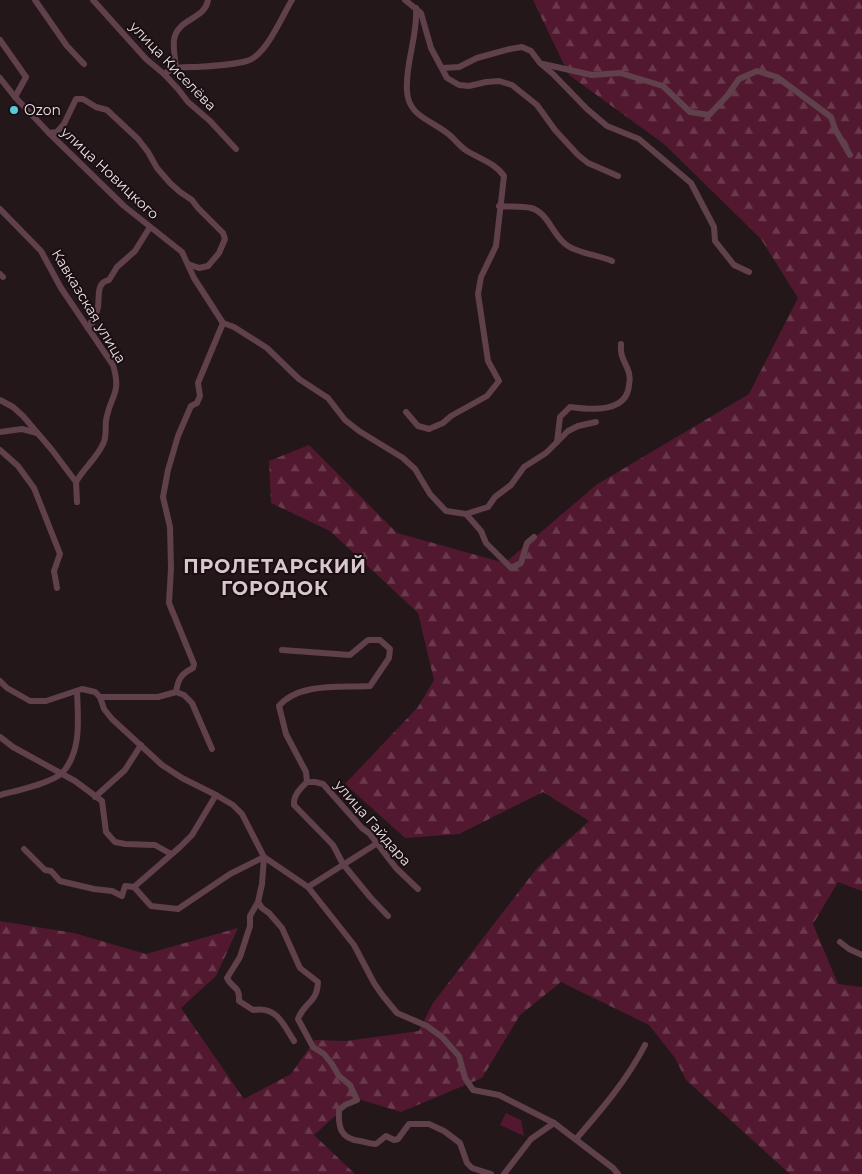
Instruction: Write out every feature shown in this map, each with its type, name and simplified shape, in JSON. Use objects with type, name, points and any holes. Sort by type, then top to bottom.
[{"type":"street","points":[[35,0],[67,46],[84,64]]},
{"type":"street","name":"улица Киселёва","points":[[93,0],[146,58],[164,74],[188,102],[210,121],[236,149]]},
{"type":"street","points":[[176,67],[174,39],[177,31],[181,25],[204,11],[208,0]]},
{"type":"street","points":[[164,74],[176,67],[198,67],[248,61],[259,54],[292,0]]},
{"type":"street","points":[[405,0],[421,13],[431,48],[447,78],[458,85],[470,86],[499,81],[512,85],[537,105],[555,130],[578,156],[588,163],[618,176]]},
{"type":"street","points":[[406,412],[418,426],[429,429],[487,396],[499,381],[488,361],[478,294],[481,277],[496,246],[504,176],[498,168],[466,150],[447,133],[419,116],[412,108],[407,92],[415,34],[416,8]]},
{"type":"street","points":[[0,40],[26,77],[15,97]]},
{"type":"street","points":[[443,68],[459,67],[477,58],[522,47],[532,51],[540,63],[607,126],[639,139],[691,184],[714,227],[714,241],[734,265],[749,272]]},
{"type":"street","points":[[540,63],[592,76],[620,73],[663,86],[690,112],[709,115],[740,79],[757,71],[777,77],[831,117],[835,129],[850,155]]},
{"type":"street","name":"улица Новицкого","points":[[0,78],[49,133],[124,206],[182,252],[194,278],[223,323]]},
{"type":"street","points":[[49,133],[57,132],[64,124],[76,99],[83,99],[96,107],[107,110],[138,139],[148,152],[156,168],[180,192],[192,200],[223,233],[225,239],[219,253],[208,266],[199,268],[188,264]]},
{"type":"street","points":[[500,206],[531,208],[544,216],[556,235],[567,246],[584,253],[612,260]]},
{"type":"street","name":"Кавказская улица","points":[[0,209],[41,251],[61,288],[113,365],[117,378],[116,393],[109,408],[106,422],[105,442],[76,482]]},
{"type":"street","points":[[87,327],[92,324],[91,322],[97,312],[97,298],[100,294],[101,286],[106,280],[109,280],[117,267],[135,251],[150,227]]},
{"type":"street","points":[[176,692],[178,681],[184,672],[193,668],[194,664],[169,603],[171,568],[170,527],[164,497],[168,470],[178,436],[191,406],[197,403],[200,396],[198,383],[223,323],[234,327],[267,348],[300,379],[328,398],[345,420],[359,431],[404,458],[415,470],[430,494],[446,511],[466,514],[488,506],[495,497],[511,485],[524,468],[546,453],[568,431],[578,426],[596,422]]},
{"type":"street","points":[[556,442],[560,416],[570,407],[592,410],[611,407],[622,402],[629,391],[630,376],[620,354],[621,344]]},
{"type":"street","points":[[0,400],[13,407],[38,433],[76,482],[77,502]]},
{"type":"street","points":[[0,432],[22,429],[38,433]]},
{"type":"street","points":[[0,450],[18,466],[34,488],[60,554],[54,571],[57,588]]},
{"type":"street","points":[[466,514],[481,531],[486,543],[512,568],[521,563],[527,543],[534,537]]},
{"type":"street","points":[[282,650],[350,656],[368,640],[380,640],[390,649],[389,658],[370,686],[305,689],[284,700],[279,706],[286,734],[306,772],[307,782],[298,792],[294,805],[333,845],[343,864],[388,916]]},
{"type":"street","points":[[0,681],[7,688],[30,701],[46,701],[82,689],[95,692],[100,697],[104,710],[112,719],[162,765],[182,778],[233,805],[242,814],[264,857],[308,887],[354,945],[383,996],[397,1013],[427,1026],[442,1037],[459,1056],[465,1078],[473,1090],[499,1095],[554,1122],[618,1174]]},
{"type":"street","points":[[0,795],[37,785],[61,774],[70,761],[79,731],[77,691]]},
{"type":"street","points":[[100,697],[158,697],[176,692],[184,695],[192,703],[212,749]]},
{"type":"street","points":[[0,737],[13,747],[75,781],[102,801],[106,832],[115,842],[155,846],[171,854]]},
{"type":"street","points":[[95,797],[125,770],[141,745]]},
{"type":"street","name":"улица Гайдара","points":[[307,782],[323,784],[362,828],[369,833],[396,868],[418,889]]},
{"type":"street","points":[[134,887],[192,835],[216,795]]},
{"type":"street","points":[[308,887],[376,844]]},
{"type":"street","points":[[24,849],[44,870],[51,871],[60,881],[112,891],[122,896],[125,886],[134,887],[151,906],[178,908],[223,879],[264,857]]},
{"type":"street","points":[[264,857],[262,884],[258,902],[250,916],[250,926],[240,957],[227,978],[229,982],[238,988],[240,992],[239,1000],[253,1010],[263,1008],[275,1013],[294,1041]]},
{"type":"street","points":[[258,902],[282,928],[300,968],[318,982],[317,991],[298,1019],[313,1047],[324,1054],[339,1076],[350,1086],[357,1100],[339,1110],[340,1129],[346,1137],[354,1141],[376,1144],[386,1136],[398,1140],[409,1124],[429,1124],[444,1131],[460,1143],[467,1164],[472,1168],[491,1174]]},
{"type":"street","points":[[840,942],[862,955]]},
{"type":"street","points":[[576,1139],[614,1095],[645,1045]]},
{"type":"street","points":[[504,1174],[531,1139],[554,1122]]},
{"type":"green space","points":[[533,0],[862,0],[862,891],[838,882],[813,924],[838,984],[862,987],[862,1174],[790,1174],[686,1080],[675,1058],[649,1025],[561,982],[520,1015],[482,1078],[401,1112],[355,1098],[314,1135],[355,1174],[0,1174],[0,921],[74,933],[146,954],[238,928],[216,976],[181,1008],[244,1099],[291,1074],[315,1040],[346,1041],[419,1031],[433,1003],[537,868],[589,821],[543,792],[459,834],[405,838],[345,784],[418,707],[434,680],[418,613],[330,531],[271,503],[269,461],[309,445],[397,533],[505,563],[596,485],[749,394],[798,298],[761,239],[664,144],[569,75]]},
{"type":"green space","points":[[506,1113],[521,1120],[524,1136],[500,1125]]},
{"type":"place","name":"Ozon","points":[[14,110]]},
{"type":"district","name":"ПРОЛЕТАРСКИЙ ГОРОДОК","points":[[275,577]]}]
